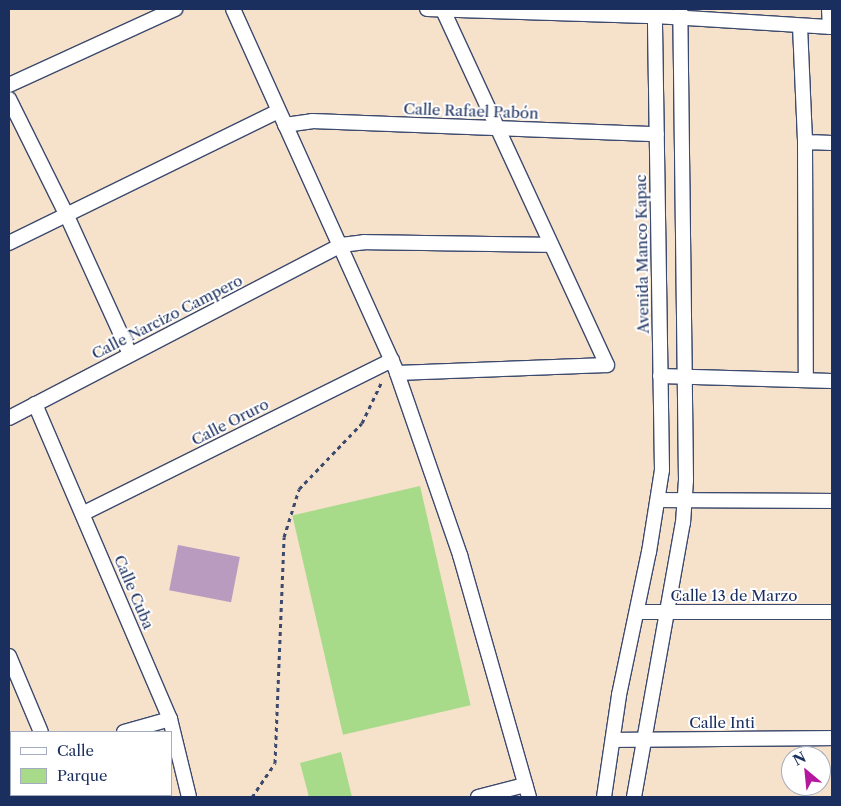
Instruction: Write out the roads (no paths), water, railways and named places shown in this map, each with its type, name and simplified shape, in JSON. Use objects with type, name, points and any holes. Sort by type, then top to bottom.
[{"type":"street","points":[[9,85],[175,9]]},
{"type":"street","points":[[233,9],[392,360],[460,554],[527,791],[478,797]]},
{"type":"street","points":[[427,9],[680,13],[800,26],[831,27],[829,9]]},
{"type":"street","points":[[397,374],[607,365],[443,10]]},
{"type":"street","name":"Avenida Manco Kapac","points":[[604,797],[612,740],[659,500],[662,470],[655,13]]},
{"type":"street","points":[[634,797],[683,523],[685,500],[686,377],[680,13]]},
{"type":"street","points":[[800,26],[805,142],[806,380]]},
{"type":"street","points":[[9,99],[67,216],[130,354]]},
{"type":"street","points":[[9,243],[278,111]]},
{"type":"street","name":"Calle Rafael Pabón","points":[[285,125],[312,121],[657,134]]},
{"type":"street","points":[[805,142],[832,143]]},
{"type":"street","points":[[341,245],[364,242],[551,245]]},
{"type":"street","name":"Calle Narcizo Campero","points":[[9,418],[341,245]]},
{"type":"street","name":"Calle Oruro","points":[[84,513],[392,360]]},
{"type":"street","points":[[660,376],[832,381]]},
{"type":"street","name":"Calle Cuba","points":[[35,404],[84,513],[170,719],[189,797]]},
{"type":"street","points":[[659,500],[832,501]]},
{"type":"street","name":"Calle 13 de Marzo","points":[[637,612],[832,612]]},
{"type":"street","points":[[9,656],[41,731]]},
{"type":"street","points":[[128,731],[170,719]]},
{"type":"street","name":"Calle Inti","points":[[612,740],[832,738]]}]
